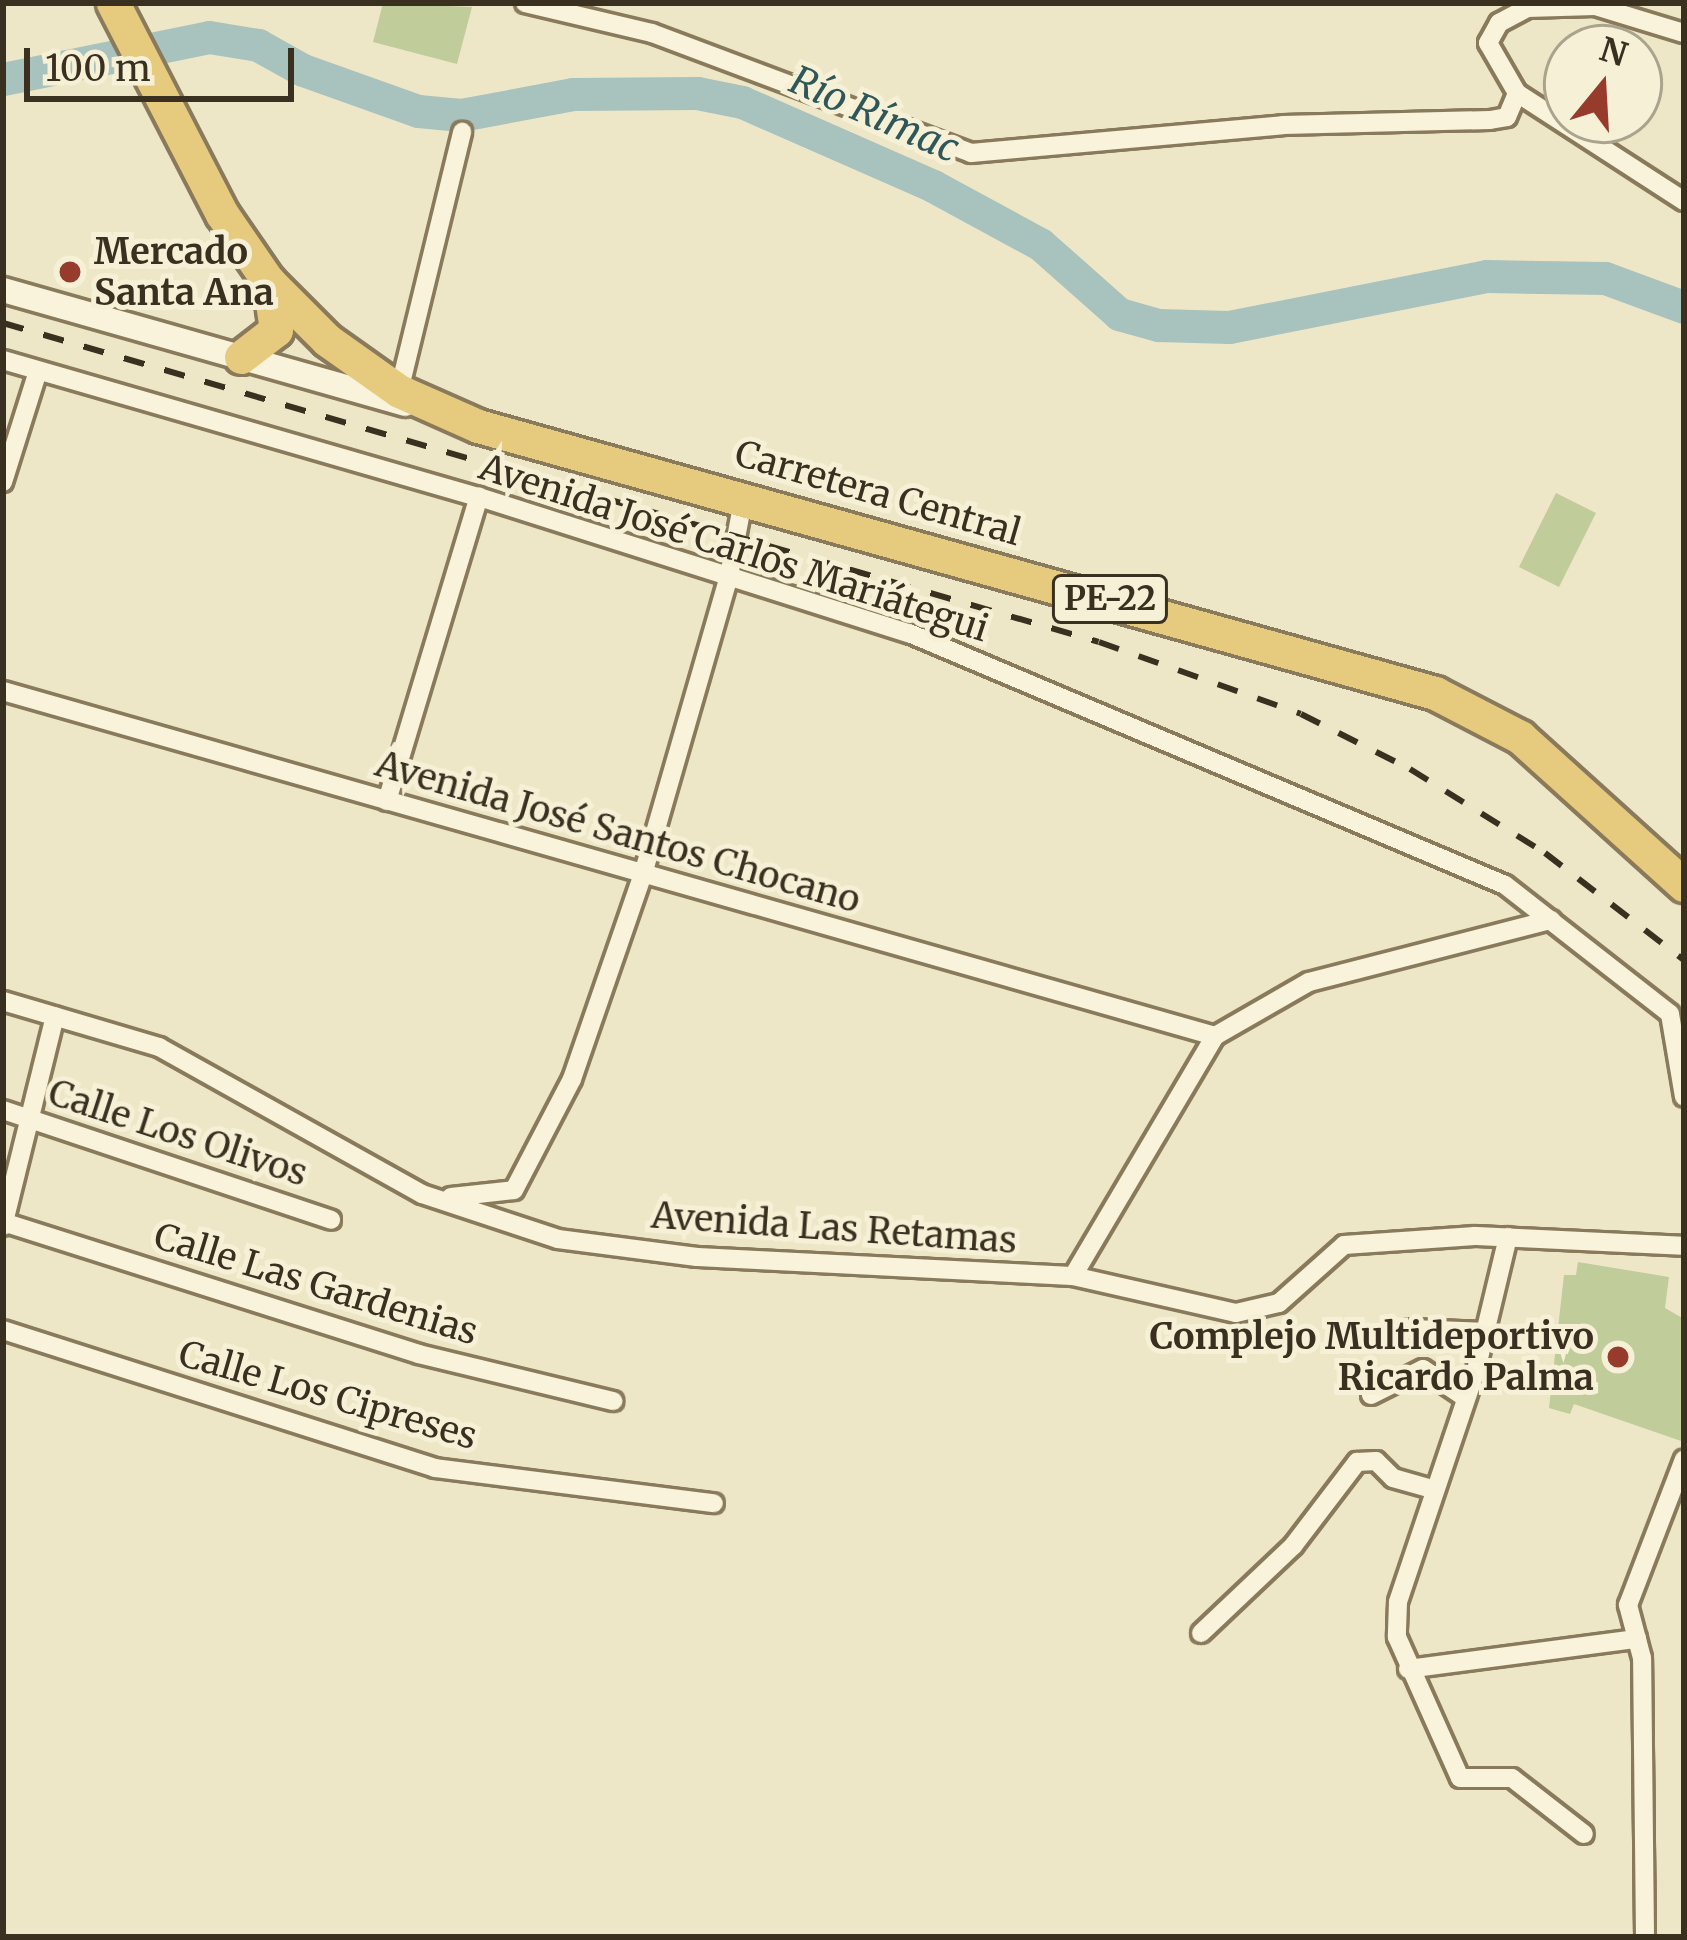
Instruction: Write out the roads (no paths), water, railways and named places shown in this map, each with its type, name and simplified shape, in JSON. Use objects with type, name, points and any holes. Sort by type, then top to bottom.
[{"type":"highway","name":"PE-22","points":[[114,6],[222,214],[268,280],[327,340],[399,391],[478,426]]},
{"type":"highway","points":[[241,357],[276,330],[268,280]]},
{"type":"highway","name":"Carretera Central","points":[[478,426],[744,495],[1435,693],[1520,737],[1684,885]]},
{"type":"street","points":[[524,3],[652,33],[971,153],[1193,130],[1490,120],[1507,117],[1517,93]]},
{"type":"street","points":[[1684,33],[1595,6],[1527,8],[1499,23],[1488,43],[1517,93],[1684,201]]},
{"type":"street","points":[[399,391],[462,132]]},
{"type":"street","points":[[3,290],[478,426]]},
{"type":"street","name":"Avenida José Carlos Mariátegui","points":[[3,360],[479,497],[909,633],[1505,885],[1670,1015],[1684,1097]]},
{"type":"street","points":[[3,482],[38,370]]},
{"type":"street","points":[[422,1194],[487,1198],[514,1190],[530,1172],[572,1079],[643,874],[729,576],[744,495]]},
{"type":"street","points":[[387,801],[479,497]]},
{"type":"street","name":"Avenida José Santos Chocano","points":[[3,691],[1214,1036]]},
{"type":"street","points":[[1073,1276],[1214,1036],[1310,982],[1551,920]]},
{"type":"street","name":"Avenida Las Retamas","points":[[3,1000],[174,1054],[422,1194],[558,1239],[697,1257],[1073,1276],[1189,1304],[1262,1311],[1343,1245],[1508,1237],[1683,1250]]},
{"type":"street","points":[[3,1223],[55,1016]]},
{"type":"street","name":"Calle Los Olivos","points":[[3,1110],[331,1220]]},
{"type":"street","name":"Calle Las Gardenias","points":[[3,1223],[419,1354],[613,1401]]},
{"type":"street","points":[[1508,1237],[1486,1332],[1398,1602],[1408,1669],[1460,1778],[1512,1778],[1584,1834]]},
{"type":"street","points":[[1354,1342],[1412,1329],[1486,1332]]},
{"type":"street","name":"Calle Los Cipreses","points":[[3,1330],[435,1468],[714,1503]]},
{"type":"street","points":[[1371,1395],[1423,1369],[1464,1397]]},
{"type":"street","points":[[1645,1937],[1637,1639],[1630,1583],[1684,1459]]},
{"type":"street","points":[[1201,1633],[1293,1546],[1357,1462],[1376,1461],[1393,1478],[1432,1489]]},
{"type":"street","points":[[1408,1669],[1637,1639]]},
{"type":"waterway","name":"Río Rímac","points":[[3,79],[209,37],[258,45],[303,70],[418,111],[461,115],[573,94],[697,93],[742,102],[933,186],[1040,244],[1119,314],[1158,325],[1229,327],[1486,276],[1605,278],[1684,307]]},
{"type":"railway","points":[[3,323],[1099,642],[1301,714],[1410,769],[1545,853],[1684,960]]},
{"type":"place","name":"Mercado Santa Ana","points":[[70,272]]},
{"type":"place","name":"Complejo Multideportivo Ricardo Palma","points":[[1618,1357]]}]
